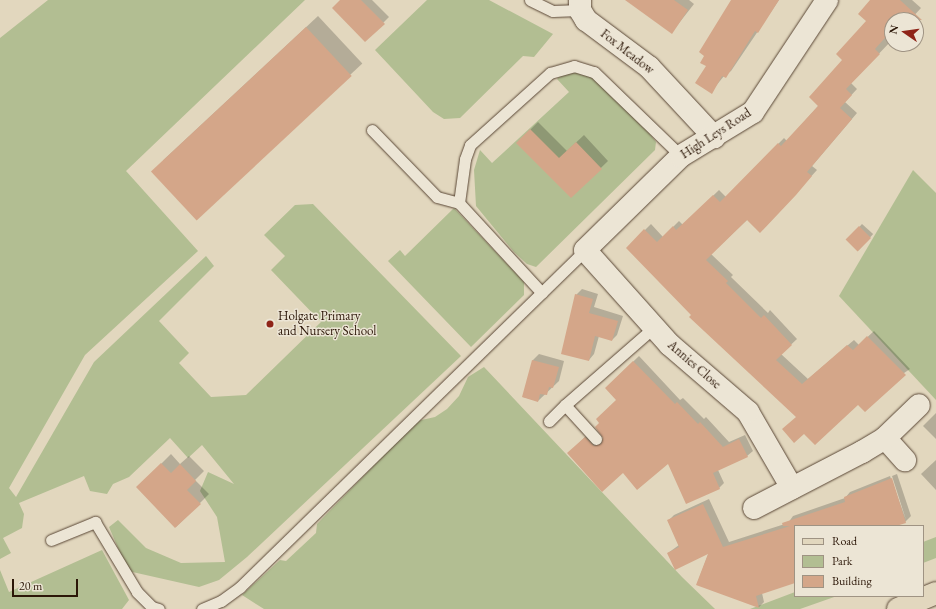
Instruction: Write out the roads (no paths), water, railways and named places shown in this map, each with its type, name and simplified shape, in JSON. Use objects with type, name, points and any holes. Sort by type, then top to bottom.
[{"type":"main road","points":[[898,609],[936,593]]},
{"type":"street","name":"High Leys Road","points":[[585,250],[681,156],[753,112],[827,0]]},
{"type":"street","name":"Fox Meadow","points":[[580,5],[586,20],[649,67],[714,137]]},
{"type":"street","name":"Annies Close","points":[[585,250],[670,345],[748,412],[792,488]]},
{"type":"street","points":[[754,508],[885,438],[919,405]]},
{"type":"street","points":[[885,438],[905,460]]},
{"type":"lane","points":[[530,0],[553,11],[580,5]]},
{"type":"lane","points":[[459,203],[465,159],[470,145],[550,73],[574,66],[594,72],[681,156]]},
{"type":"lane","points":[[372,130],[437,197],[459,203],[542,293]]},
{"type":"lane","points":[[202,609],[221,600],[240,587],[585,250]]},
{"type":"lane","points":[[548,421],[654,326]]},
{"type":"lane","points":[[565,405],[596,439]]},
{"type":"lane","points":[[51,540],[95,522],[137,592],[152,607],[159,609]]},
{"type":"place","name":"Holgate Primary and Nursery School","points":[[270,324]]}]
